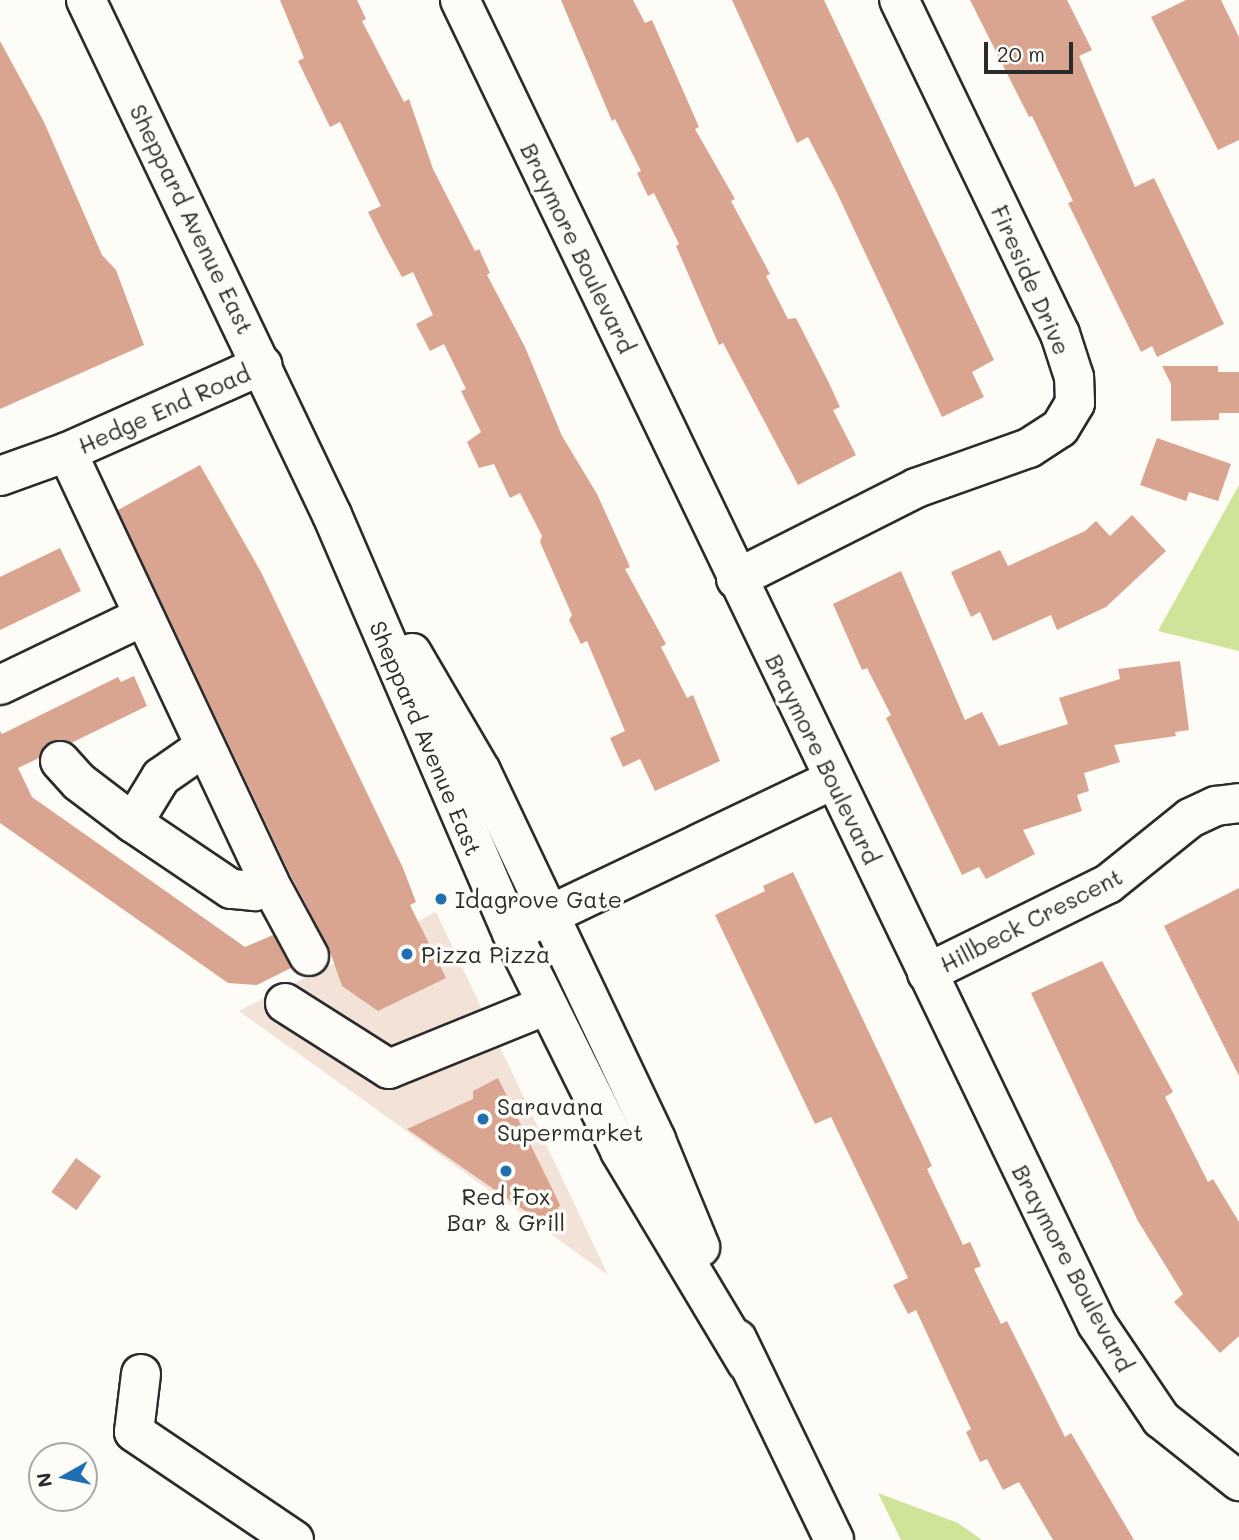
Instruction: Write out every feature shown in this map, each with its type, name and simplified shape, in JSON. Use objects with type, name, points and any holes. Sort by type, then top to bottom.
[{"type":"street","name":"Sheppard Avenue East","points":[[86,0],[332,515],[512,933],[620,1151],[747,1363]]},
{"type":"street","name":"Braymore Boulevard","points":[[460,0],[832,780],[1110,1344],[1161,1419],[1239,1480]]},
{"type":"street","name":"Fireside Drive","points":[[736,579],[916,488],[1029,448],[1060,428],[1074,403],[1074,377],[1060,334],[899,0]]},
{"type":"street","name":"Hedge End Road","points":[[0,476],[66,452],[262,365]]},
{"type":"street","name":"Hedge End Road","points":[[66,452],[269,882],[309,956]]},
{"type":"street","name":"Sheppard Avenue East","points":[[332,515],[481,771],[656,1140],[747,1363],[834,1540]]},
{"type":"street","points":[[0,685],[142,617]]},
{"type":"street","points":[[133,823],[161,777],[204,747]]},
{"type":"street","points":[[60,761],[79,782],[133,823],[231,889],[255,891],[269,882]]},
{"type":"street","points":[[512,933],[832,780]]},
{"type":"street","name":"Hillbeck Crescent","points":[[927,973],[1108,884],[1190,818],[1216,806],[1239,803]]},
{"type":"street","points":[[285,1003],[389,1069],[547,1005]]},
{"type":"street","points":[[141,1374],[134,1432],[294,1540]]},
{"type":"shaded area","points":[[436,912],[608,1275],[239,1011]]},
{"type":"green space","points":[[1239,485],[1239,651],[1158,631]]},
{"type":"green space","points":[[878,1493],[958,1523],[982,1540],[901,1540]]},
{"type":"building","points":[[280,0],[357,0],[366,19],[362,21],[404,102],[409,99],[433,169],[475,251],[479,249],[490,273],[487,275],[525,347],[562,436],[597,494],[630,567],[625,569],[666,644],[661,647],[687,698],[693,695],[720,761],[655,791],[640,759],[623,767],[610,738],[625,731],[587,641],[581,644],[569,620],[572,615],[540,542],[542,536],[520,493],[510,498],[494,464],[479,468],[467,442],[481,432],[461,391],[466,389],[444,344],[430,351],[416,324],[433,315],[413,272],[402,277],[368,212],[381,206],[340,122],[330,127],[298,61],[304,58]]},
{"type":"building","points":[[561,0],[633,0],[645,23],[652,20],[699,127],[695,129],[735,199],[731,201],[770,274],[766,276],[788,319],[796,318],[828,381],[840,407],[833,410],[856,455],[798,485],[723,343],[719,345],[676,246],[679,244],[654,193],[648,196],[637,173],[641,171],[615,119],[612,121]]},
{"type":"building","points":[[732,0],[824,0],[994,360],[972,372],[984,397],[942,417],[837,193],[808,137],[797,143]]},
{"type":"building","points":[[970,0],[1067,0],[1092,50],[1079,56],[1135,187],[1154,178],[1224,324],[1157,357],[1152,346],[1141,352],[1068,203],[1073,201],[1032,116],[1029,117]]},
{"type":"building","points":[[1186,0],[1221,0],[1239,37],[1239,140],[1218,150],[1151,17]]},
{"type":"building","points":[[0,41],[44,122],[102,255],[116,270],[144,345],[0,409]]},
{"type":"building","points":[[1162,366],[1218,366],[1218,372],[1239,372],[1239,413],[1219,413],[1219,420],[1171,421],[1171,384]]},
{"type":"building","points":[[1157,438],[1231,464],[1218,501],[1189,492],[1186,501],[1140,485]]},
{"type":"building","points":[[200,465],[261,572],[403,868],[416,902],[410,905],[446,978],[378,1011],[342,986],[328,946],[289,872],[118,510]]},
{"type":"building","points":[[1132,515],[1166,551],[1106,607],[1057,630],[1051,615],[993,641],[980,612],[971,617],[951,572],[1000,550],[1008,566],[1085,531],[1096,521],[1110,536]]},
{"type":"building","points":[[60,548],[81,591],[0,630],[0,577]]},
{"type":"building","points":[[901,571],[965,720],[982,712],[999,746],[1068,724],[1059,698],[1120,679],[1118,669],[1180,661],[1189,730],[1175,732],[1176,736],[1114,745],[1120,762],[1084,773],[1089,791],[1077,795],[1082,811],[1023,830],[1035,854],[986,879],[979,867],[962,875],[886,718],[891,715],[867,668],[862,670],[833,604]]},
{"type":"building","points":[[134,676],[147,706],[71,743],[55,740],[45,745],[39,758],[18,768],[32,797],[245,947],[273,935],[291,968],[257,985],[228,983],[0,823],[0,731],[2,734],[118,677],[121,682]]},
{"type":"building","points":[[793,872],[932,1166],[927,1169],[963,1245],[970,1242],[981,1266],[974,1269],[1001,1324],[1007,1321],[1065,1437],[1071,1433],[1134,1540],[1053,1540],[1019,1482],[1003,1490],[987,1459],[980,1462],[966,1432],[971,1429],[916,1310],[908,1314],[893,1285],[908,1278],[831,1117],[815,1124],[715,915],[765,891],[763,886]]},
{"type":"building","points":[[1239,888],[1239,1076],[1164,926]]},
{"type":"building","points":[[1102,961],[1173,1092],[1165,1097],[1208,1182],[1213,1179],[1239,1222],[1239,1336],[1220,1353],[1174,1302],[1183,1294],[1138,1221],[1031,993]]},
{"type":"building","points":[[498,1078],[560,1205],[547,1226],[407,1129],[473,1099],[473,1091]]},
{"type":"building","points":[[76,1158],[101,1176],[76,1210],[51,1192]]},
{"type":"place","name":"Idagrove Gate","points":[[441,899]]},
{"type":"place","name":"Pizza Pizza","points":[[407,954]]},
{"type":"place","name":"Saravana Supermarket","points":[[483,1119]]},
{"type":"place","name":"Red Fox Bar & Grill","points":[[506,1171]]}]
